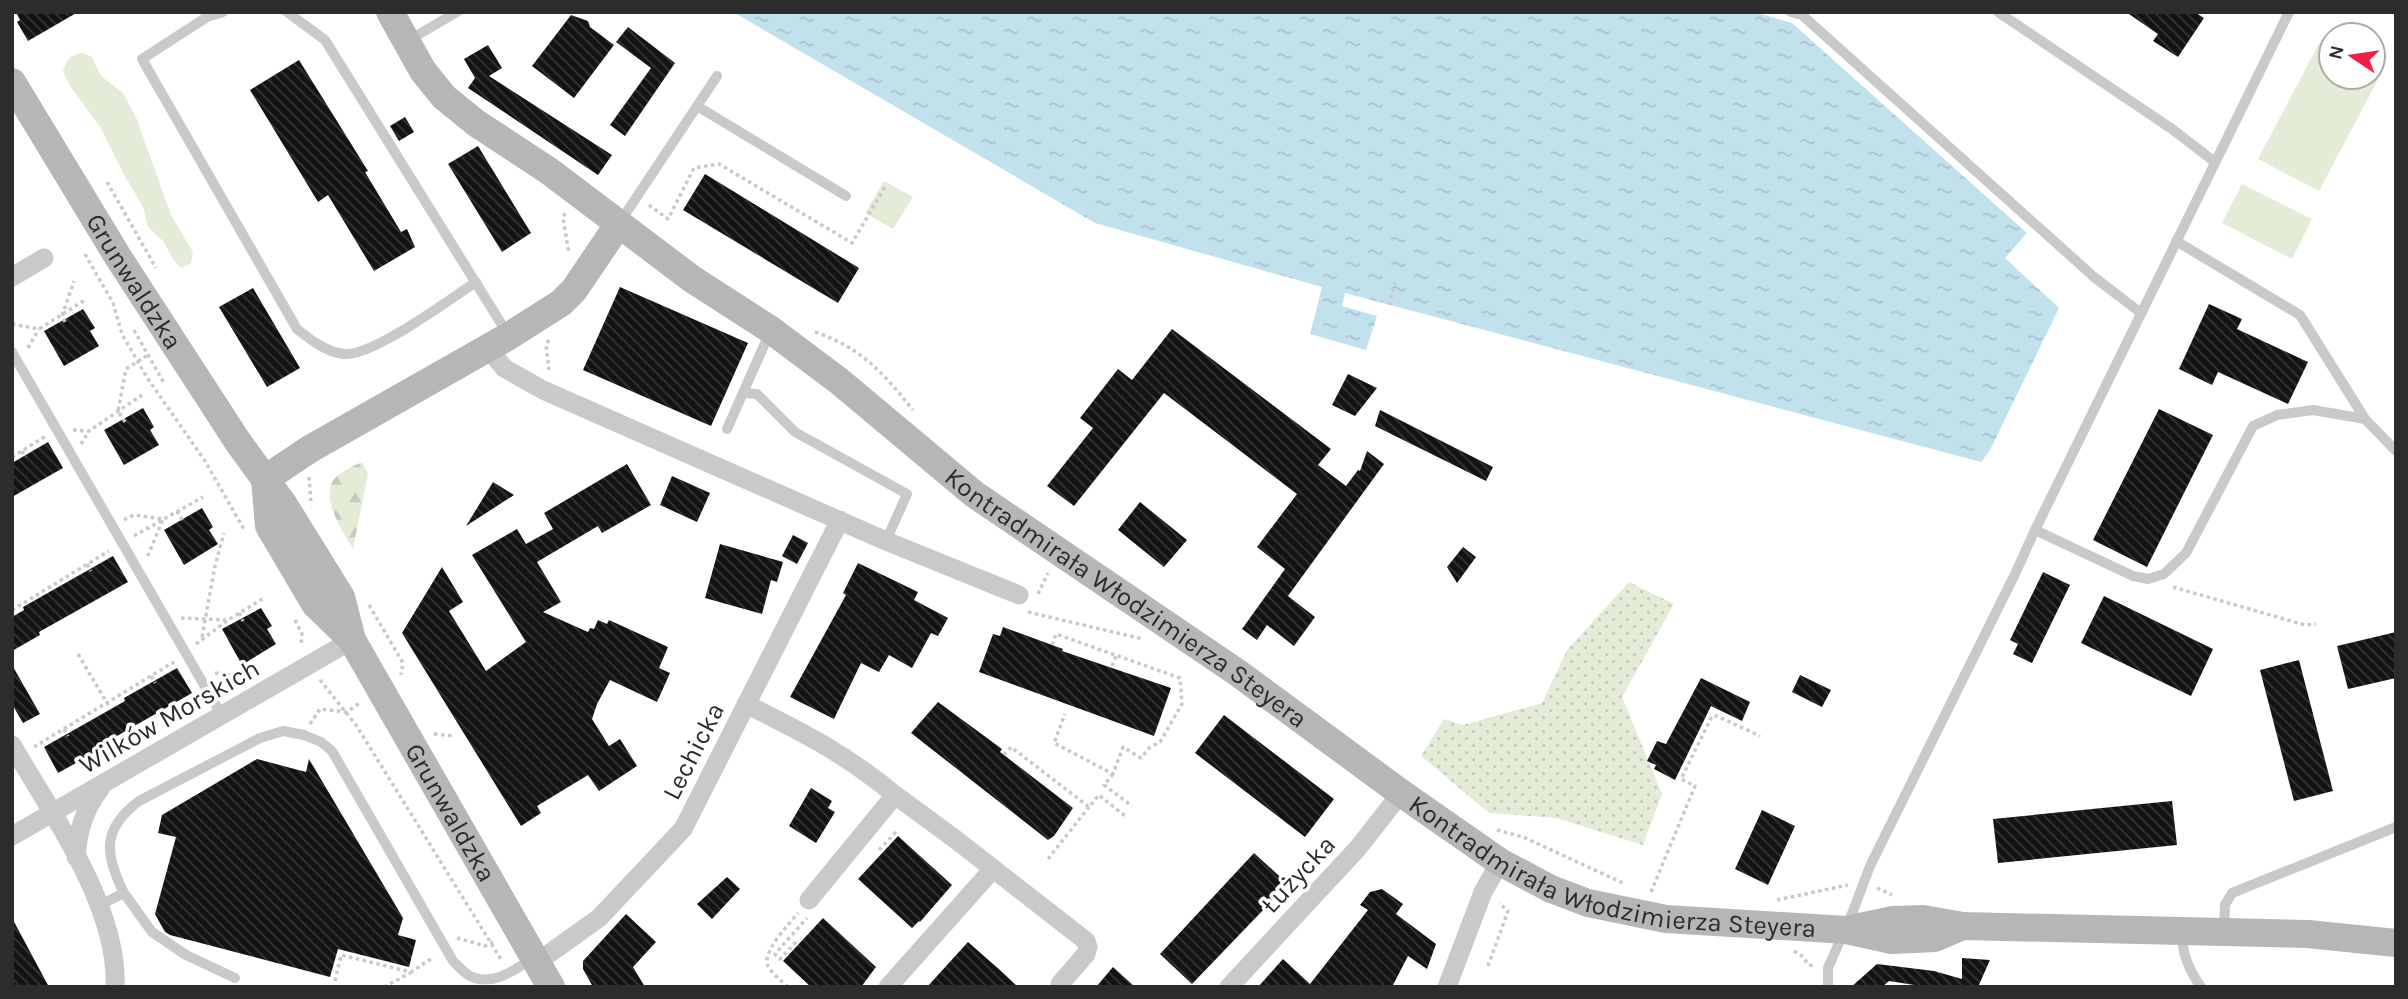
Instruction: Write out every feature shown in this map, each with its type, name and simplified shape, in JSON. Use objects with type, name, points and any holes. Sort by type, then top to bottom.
[{"type":"street","name":"Kontradmirała Włodzimierza Steyera","points":[[390,12],[423,71],[444,97],[476,123],[578,192],[692,279],[771,330],[861,399],[974,494],[1238,673],[1500,862],[1551,890],[1628,913],[1687,922],[1846,930],[1893,919],[1923,919],[1963,926],[2308,934],[2396,943]]},
{"type":"street","name":"Grunwaldzka","points":[[12,82],[118,257],[265,479],[269,526],[315,604],[352,640],[551,987]]},
{"type":"street","points":[[265,479],[310,449],[547,313],[574,290],[618,225]]},
{"type":"street","points":[[12,277],[44,258]]},
{"type":"street","points":[[498,342],[504,368],[543,390],[886,541],[1019,595]]},
{"type":"street","name":"Lechicka","points":[[535,960],[599,918],[682,829],[840,520]]},
{"type":"street","name":"Wilków Morskich","points":[[12,836],[352,640]]},
{"type":"street","points":[[746,704],[828,746],[868,772],[1086,942],[1086,954],[1059,984]]},
{"type":"street","points":[[21,748],[100,905],[114,953],[115,987]]},
{"type":"street","points":[[76,857],[82,820],[90,802],[105,783]]},
{"type":"street","name":"Łużycka","points":[[1229,987],[1358,848],[1401,793]]},
{"type":"street","points":[[809,905],[895,795]]},
{"type":"street","points":[[1447,987],[1483,892],[1500,862]]},
{"type":"street","points":[[888,987],[993,869]]},
{"type":"lane","points":[[223,12],[207,17],[142,59],[297,329],[319,346],[345,355],[373,348],[476,282]]},
{"type":"lane","points":[[287,12],[325,40],[476,282],[498,342]]},
{"type":"lane","points":[[407,41],[457,12]]},
{"type":"lane","points":[[1791,12],[1802,15],[2094,277],[2141,313]]},
{"type":"lane","points":[[1998,12],[2172,129],[2215,162]]},
{"type":"lane","points":[[1828,986],[1828,968],[1846,930],[1870,866],[2289,12]]},
{"type":"lane","points":[[618,225],[717,76]]},
{"type":"lane","points":[[697,106],[846,196]]},
{"type":"lane","points":[[2176,241],[2300,315],[2365,419],[2396,451]]},
{"type":"lane","points":[[727,429],[771,330]]},
{"type":"lane","points":[[12,352],[222,716]]},
{"type":"lane","points":[[744,393],[757,394],[795,432],[907,494],[886,541]]},
{"type":"lane","points":[[2035,530],[2133,576],[2148,579],[2164,574],[2186,553],[2253,426],[2277,415],[2313,410],[2365,419]]},
{"type":"lane","points":[[235,978],[187,955],[152,932],[113,871],[109,853],[110,838],[114,825],[123,813],[139,801],[260,738],[283,731],[304,735],[321,742],[332,751],[453,961],[468,976],[484,980],[510,974],[535,960]]},
{"type":"lane","points":[[2224,931],[2225,905],[2232,893],[2396,827]]},
{"type":"lane","points":[[100,905],[124,892]]},
{"type":"lane","points":[[2182,930],[2182,946],[2189,971],[2201,987]]},
{"type":"path","points":[[636,196],[668,219],[695,168],[719,164],[852,243],[886,186]]},
{"type":"path","points":[[566,211],[564,218],[570,259]]},
{"type":"path","points":[[82,248],[113,303],[122,334],[138,362],[205,461]]},
{"type":"path","points":[[65,323],[62,316],[74,281]]},
{"type":"path","points":[[1389,305],[1395,282]]},
{"type":"path","points":[[19,363],[39,329],[85,300]]},
{"type":"path","points":[[12,324],[39,329]]},
{"type":"path","points":[[134,330],[164,383]]},
{"type":"path","points":[[809,330],[841,341],[890,380],[919,417]]},
{"type":"path","points":[[125,422],[118,411],[126,369],[148,355]]},
{"type":"path","points":[[12,457],[57,430],[89,431],[142,395]]},
{"type":"path","points":[[22,451],[26,457]]},
{"type":"path","points":[[12,610],[122,542],[203,497]]},
{"type":"path","points":[[177,511],[183,522]]},
{"type":"path","points":[[113,526],[134,515],[163,519]]},
{"type":"path","points":[[140,574],[163,519]]},
{"type":"path","points":[[224,533],[215,566],[196,670],[252,679]]},
{"type":"path","points":[[87,564],[91,571]]},
{"type":"path","points":[[2164,574],[2172,587],[2305,625],[2316,624]]},
{"type":"path","points":[[43,591],[46,597]]},
{"type":"path","points":[[21,748],[64,729],[151,676],[186,654],[228,620],[264,598]]},
{"type":"path","points":[[239,613],[243,621]]},
{"type":"path","points":[[169,624],[183,617],[228,620]]},
{"type":"path","points":[[1052,645],[1056,635],[1180,678],[1182,704],[1160,742],[1149,748],[1141,758],[1123,747],[1113,774],[1104,785],[1132,806]]},
{"type":"path","points":[[78,654],[110,708]]},
{"type":"path","points":[[1112,667],[1116,656]]},
{"type":"path","points":[[401,677],[403,663]]},
{"type":"path","points":[[151,676],[155,682]]},
{"type":"path","points":[[323,685],[356,725],[510,974]]},
{"type":"path","points":[[1065,714],[1054,743],[1113,774]]},
{"type":"path","points":[[1646,892],[1650,894],[1695,786],[1681,779],[1712,716],[1760,736]]},
{"type":"path","points":[[64,729],[68,736]]},
{"type":"path","points":[[1004,755],[1011,747],[1089,807]]},
{"type":"path","points":[[1048,859],[1099,794],[1125,816]]},
{"type":"path","points":[[1494,829],[1523,837],[1629,886]]},
{"type":"path","points":[[1774,901],[1849,885]]},
{"type":"path","points":[[1488,966],[1508,911],[1491,896]]},
{"type":"path","points":[[796,942],[780,959],[775,954],[809,905]]},
{"type":"path","points":[[788,987],[769,968],[766,962],[768,954],[783,931],[809,905]]},
{"type":"path","points":[[384,987],[411,972]]},
{"type":"green space","points":[[2317,48],[2317,91],[2372,91],[2319,191],[2258,159]]},
{"type":"green space","points":[[83,53],[92,57],[101,76],[123,93],[136,117],[171,215],[193,252],[191,263],[181,268],[163,241],[148,227],[143,207],[100,127],[70,86],[63,71],[70,58]]},
{"type":"green space","points":[[884,181],[913,197],[893,229],[865,213]]},
{"type":"green space","points":[[2242,184],[2312,219],[2292,259],[2222,223]]},
{"type":"green space","points":[[362,462],[368,474],[353,549],[338,523],[330,493],[337,476]]},
{"type":"green space","points":[[1629,582],[1674,604],[1622,697],[1662,794],[1643,845],[1556,818],[1489,813],[1421,756],[1444,719],[1463,725],[1542,703],[1567,650]]},
{"type":"water","points":[[733,12],[1754,12],[1792,23],[2027,233],[2005,258],[2059,308],[1990,450],[1981,462],[1345,293],[1342,306],[1377,316],[1366,350],[1310,334],[1322,287],[1095,223]]},
{"type":"building","points":[[16,12],[78,12],[28,41],[17,22],[20,20]]},
{"type":"building","points":[[2126,12],[2195,12],[2204,18],[2178,57],[2153,41],[2158,34]]},
{"type":"building","points":[[571,15],[588,21],[590,27],[614,45],[574,98],[532,66]]},
{"type":"building","points":[[628,27],[675,63],[625,136],[610,125],[651,68],[616,42]]},
{"type":"building","points":[[488,45],[502,68],[489,76],[612,155],[598,175],[468,88],[475,78],[464,59]]},
{"type":"building","points":[[299,60],[368,171],[365,172],[401,232],[407,229],[415,247],[374,271],[328,195],[318,202],[250,90]]},
{"type":"building","points":[[405,117],[414,132],[399,141],[390,126]]},
{"type":"building","points":[[478,146],[531,233],[502,252],[448,164]]},
{"type":"building","points":[[705,174],[859,268],[838,303],[683,210]]},
{"type":"building","points":[[620,287],[748,343],[711,426],[583,370]]},
{"type":"building","points":[[253,288],[300,368],[267,387],[219,307]]},
{"type":"building","points":[[2209,304],[2242,319],[2237,329],[2308,362],[2288,404],[2218,372],[2212,385],[2179,369]]},
{"type":"building","points":[[83,309],[95,328],[90,331],[99,346],[64,366],[44,331]]},
{"type":"building","points":[[1172,329],[1331,449],[1318,465],[1346,486],[1358,470],[1360,471],[1367,451],[1384,464],[1288,596],[1315,617],[1294,646],[1267,625],[1257,640],[1242,629],[1285,569],[1257,547],[1297,494],[1164,393],[1074,506],[1047,486],[1093,428],[1080,418],[1118,369],[1132,380]]},
{"type":"building","points":[[1348,374],[1377,388],[1355,416],[1332,405]]},
{"type":"building","points":[[143,408],[154,427],[150,430],[159,445],[124,465],[104,430]]},
{"type":"building","points":[[2159,409],[2213,435],[2147,567],[2093,540]]},
{"type":"building","points":[[1380,410],[1493,467],[1486,481],[1375,426]]},
{"type":"building","points":[[48,442],[63,468],[12,497],[12,463]]},
{"type":"building","points":[[627,464],[651,505],[602,533],[598,526],[537,562],[561,602],[543,612],[588,632],[590,628],[594,629],[598,620],[607,624],[609,620],[668,647],[659,668],[670,673],[657,702],[610,680],[597,704],[592,719],[609,746],[620,739],[637,766],[599,791],[588,775],[537,806],[541,813],[521,826],[402,633],[442,567],[463,602],[449,611],[486,671],[526,642],[472,555],[517,529],[526,544],[553,529],[544,513]]},
{"type":"building","points":[[672,476],[710,493],[697,522],[660,505]]},
{"type":"building","points":[[493,482],[514,495],[466,526]]},
{"type":"building","points":[[1140,502],[1187,540],[1164,567],[1118,530]]},
{"type":"building","points":[[202,508],[213,527],[209,530],[218,544],[184,565],[164,530]]},
{"type":"building","points":[[793,535],[808,543],[797,564],[782,556]]},
{"type":"building","points":[[720,544],[783,562],[777,582],[771,580],[762,614],[705,598]]},
{"type":"building","points":[[1463,547],[1476,557],[1457,583],[1447,567]]},
{"type":"building","points":[[113,556],[128,582],[39,632],[40,635],[12,651],[12,617],[24,610],[23,607]]},
{"type":"building","points":[[858,563],[918,592],[914,600],[948,618],[938,636],[931,633],[912,668],[889,655],[879,672],[861,663],[834,719],[790,697],[846,595],[843,593]]},
{"type":"building","points":[[2043,572],[2070,585],[2032,663],[2013,654],[2018,644],[2010,640]]},
{"type":"building","points":[[2104,596],[2213,649],[2191,696],[2081,643]]},
{"type":"building","points":[[261,608],[272,626],[267,629],[276,644],[242,665],[222,629]]},
{"type":"building","points":[[1003,627],[1063,649],[1062,651],[1171,688],[1154,736],[979,672],[993,634],[1000,636]]},
{"type":"building","points":[[2396,632],[2396,678],[2348,689],[2337,646]]},
{"type":"building","points":[[2299,660],[2333,791],[2294,801],[2260,670]]},
{"type":"building","points":[[12,665],[40,714],[23,723],[12,704]]},
{"type":"building","points":[[177,668],[192,693],[58,773],[44,747]]},
{"type":"building","points":[[1800,675],[1831,690],[1822,707],[1792,692]]},
{"type":"building","points":[[1701,678],[1750,702],[1742,721],[1711,706],[1675,780],[1654,769],[1656,765],[1647,761],[1657,741],[1666,744]]},
{"type":"building","points":[[938,702],[1002,749],[1000,752],[1073,808],[1054,836],[1048,840],[911,733]]},
{"type":"building","points":[[1224,715],[1334,799],[1305,837],[1195,753]]},
{"type":"building","points":[[257,759],[306,772],[309,759],[403,918],[398,935],[416,940],[409,967],[338,949],[330,977],[165,932],[155,914],[176,837],[158,833],[162,815]]},
{"type":"building","points":[[811,788],[832,801],[828,808],[835,812],[816,843],[789,826]]},
{"type":"building","points":[[2172,801],[2177,845],[1998,863],[1993,819]]},
{"type":"building","points":[[1762,810],[1795,826],[1768,885],[1735,869]]},
{"type":"building","points":[[898,836],[952,885],[912,928],[858,879]]},
{"type":"building","points":[[1254,853],[1288,884],[1192,984],[1160,954]]},
{"type":"building","points":[[727,877],[740,889],[712,919],[697,904]]},
{"type":"building","points":[[1382,889],[1403,904],[1396,914],[1436,944],[1427,969],[1408,956],[1392,987],[1258,987],[1283,959],[1310,984],[1368,910],[1360,905],[1370,892]]},
{"type":"building","points":[[626,914],[656,942],[633,967],[645,987],[593,987],[583,969],[583,961]]},
{"type":"building","points":[[12,918],[49,987],[12,987]]},
{"type":"building","points":[[823,918],[876,967],[861,987],[811,987],[783,961]]},
{"type":"building","points":[[968,942],[1001,971],[1018,987],[927,987]]},
{"type":"building","points":[[1962,958],[1990,960],[1978,987],[1927,987],[1889,981],[1882,987],[1851,987],[1877,964],[1934,971],[1962,979]]},
{"type":"building","points":[[1113,967],[1135,987],[1096,987]]}]
